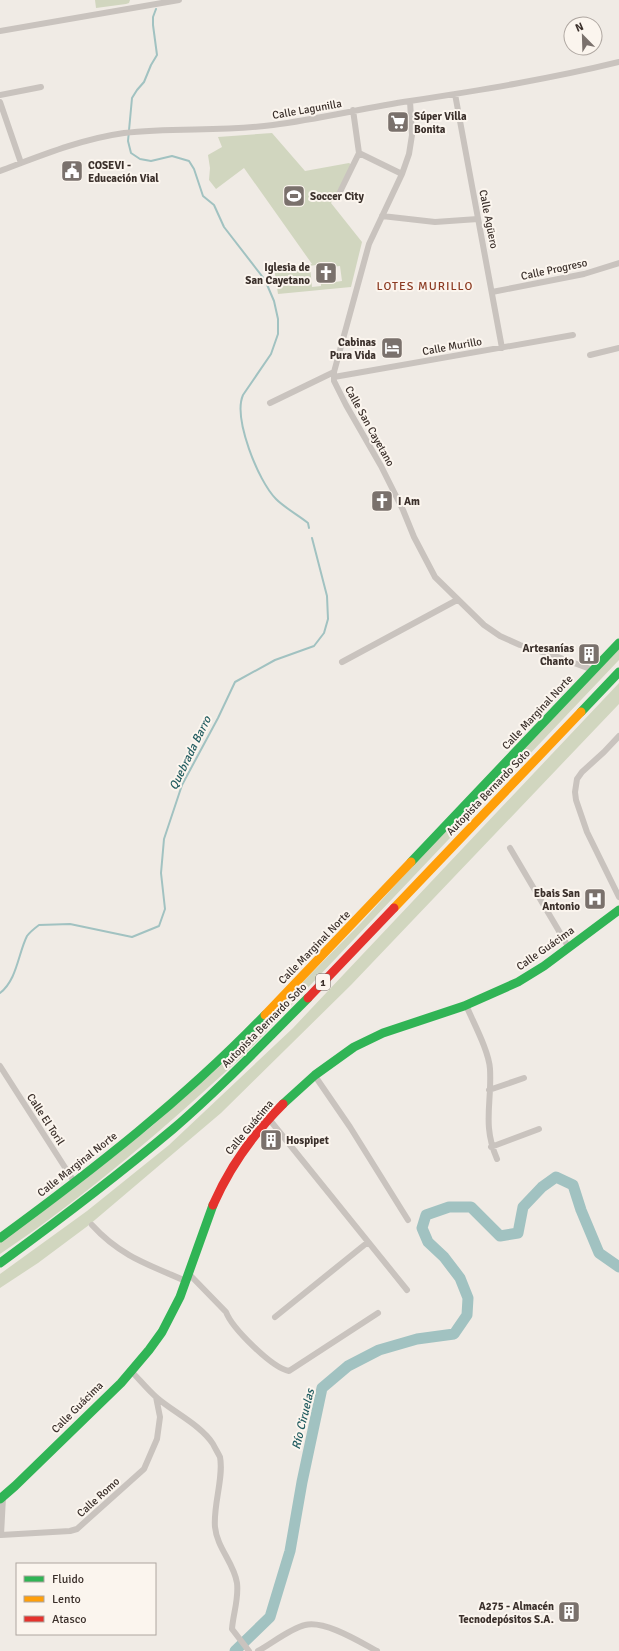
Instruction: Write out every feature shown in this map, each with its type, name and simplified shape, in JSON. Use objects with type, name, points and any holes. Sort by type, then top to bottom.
[{"type":"main road","name":"Calle Marginal Norte","points":[[0,1238],[75,1183],[154,1118],[241,1040],[619,643]]},
{"type":"main road","name":"Autopista Bernardo Soto","points":[[0,1263],[103,1187],[174,1128],[239,1068],[338,967],[619,672]]},
{"type":"main road","name":"Calle Guácima","points":[[2,1498],[131,1371],[145,1355],[171,1315],[189,1275],[210,1213],[228,1173],[246,1146],[269,1119],[314,1076],[367,1040],[466,1005],[517,982],[543,967],[619,910]]},
{"type":"street","points":[[138,0],[140,7]]},
{"type":"street","points":[[0,31],[179,0]]},
{"type":"street","name":"Calle Lagunilla","points":[[0,172],[92,139],[135,132],[241,129],[274,125],[353,110],[530,82],[619,62]]},
{"type":"street","points":[[0,95],[41,87]]},
{"type":"street","name":"Calle Agüero","points":[[455,94],[502,348]]},
{"type":"street","points":[[334,374],[361,268],[369,244],[402,174],[409,154],[412,135],[410,101]]},
{"type":"street","points":[[0,102],[21,164]]},
{"type":"street","points":[[337,198],[359,153],[353,110]]},
{"type":"street","points":[[359,153],[402,174]]},
{"type":"street","points":[[382,216],[434,222],[478,219]]},
{"type":"street","name":"Calle Progreso","points":[[492,292],[584,274],[619,263]]},
{"type":"street","name":"Calle Murillo","points":[[270,402],[334,374],[502,348],[573,335]]},
{"type":"street","points":[[590,355],[619,348]]},
{"type":"street","name":"Calle San Cayetano","points":[[334,374],[346,405],[381,466],[431,571],[457,600],[484,625],[500,636],[520,645],[593,670]]},
{"type":"street","points":[[342,662],[457,600]]},
{"type":"street","points":[[619,736],[582,772],[575,787],[576,800],[587,832],[619,897]]},
{"type":"street","points":[[510,848],[569,948]]},
{"type":"street","points":[[466,1005],[487,1056],[490,1068],[487,1116],[488,1135],[496,1160]]},
{"type":"street","name":"Calle El Toril","points":[[0,1066],[75,1183]]},
{"type":"street","points":[[314,1076],[350,1127],[408,1220]]},
{"type":"street","points":[[489,1090],[524,1078]]},
{"type":"street","points":[[269,1119],[407,1290]]},
{"type":"street","points":[[491,1147],[539,1129]]},
{"type":"street","points":[[92,1225],[104,1239],[120,1251],[138,1260],[189,1275],[226,1312],[229,1320],[262,1355],[273,1365],[289,1371],[378,1313]]},
{"type":"street","points":[[276,1317],[368,1242]]},
{"type":"street","points":[[131,1371],[156,1397],[202,1432],[212,1442],[220,1456],[221,1469],[215,1527],[217,1539],[235,1575],[237,1583],[232,1629],[248,1651]]},
{"type":"street","name":"Calle Romo","points":[[2,1498],[1,1534],[70,1531],[77,1529],[144,1469],[157,1439],[160,1418],[156,1397]]},
{"type":"street","points":[[258,1651],[306,1624],[321,1625],[349,1636],[377,1651]]},
{"type":"green space","points":[[95,0],[130,0],[129,3],[126,4],[96,8]]},
{"type":"green space","name":"Soccer City","points":[[272,133],[305,171],[349,163],[352,165],[331,203],[362,242],[351,287],[278,294],[274,268],[312,264],[244,168],[216,189],[209,180],[210,168],[208,155],[222,147],[218,137]],"holes":[[[321,264],[322,268],[340,266],[342,281],[312,287],[310,266]]]},
{"type":"green space","points":[[619,649],[619,660],[245,1054],[187,1107],[96,1184],[0,1254],[0,1242],[78,1185],[152,1126],[221,1065],[361,923],[427,850]]},
{"type":"green space","points":[[619,683],[619,704],[351,985],[221,1113],[89,1225],[38,1263],[0,1288],[0,1274],[87,1211],[169,1145],[293,1028]]},
{"type":"waterway","name":"Quebrada Barro","points":[[156,9],[153,17],[153,25],[157,55],[144,82],[132,98],[128,141],[131,153],[140,159],[151,161],[172,156],[189,161],[194,169],[203,196],[214,205],[224,227],[265,280],[274,301],[278,319],[278,334],[271,354],[243,395],[241,418],[249,449],[269,490],[276,499],[308,523],[309,528]]},
{"type":"waterway","name":"Quebrada Barro","points":[[0,993],[6,988],[14,974],[27,936],[39,925],[70,924],[132,937],[159,926],[165,909],[161,873],[164,839],[182,785],[218,718],[235,682],[275,660],[314,646],[324,633],[328,619],[327,596],[312,538]]},
{"type":"waterway","name":"Río Ciruelas","points":[[235,1651],[270,1617],[290,1551],[302,1482],[322,1388],[348,1366],[379,1350],[417,1339],[454,1334],[467,1315],[468,1298],[460,1278],[444,1257],[428,1242],[422,1228],[426,1215],[449,1207],[471,1207],[500,1236],[518,1233],[523,1207],[542,1187],[556,1177],[573,1185],[581,1210],[599,1253],[619,1267]]},
{"type":"traffic: fast","points":[[411,862],[619,643]]},
{"type":"traffic: fast","points":[[581,712],[619,672]]},
{"type":"traffic: fast","points":[[283,1104],[315,1075],[354,1047],[383,1033],[464,1006],[518,982],[544,966],[619,910]]},
{"type":"traffic: fast","points":[[0,1263],[88,1198],[173,1129],[225,1081],[308,998]]},
{"type":"traffic: fast","points":[[0,1238],[104,1159],[171,1104],[265,1015]]},
{"type":"traffic: fast","points":[[0,1499],[121,1383],[149,1350],[162,1332],[180,1297],[213,1205]]},
{"type":"traffic: slow","points":[[394,908],[581,712]]},
{"type":"traffic: slow","points":[[265,1015],[411,862]]},
{"type":"traffic: jam","points":[[308,998],[394,908]]},
{"type":"traffic: jam","points":[[213,1205],[227,1177],[243,1151],[272,1115],[283,1104]]},
{"type":"place","name":"Súper Villa Bonita","points":[[398,122]]},
{"type":"place","name":"COSEVI - Educación Vial","points":[[72,171]]},
{"type":"place","name":"Soccer City","points":[[294,196]]},
{"type":"place","name":"Iglesia de San Cayetano","points":[[326,273]]},
{"type":"place","name":"Cabinas Pura Vida","points":[[392,348]]},
{"type":"place","name":"I Am","points":[[382,501]]},
{"type":"place","name":"Artesanías Chanto","points":[[589,654]]},
{"type":"place","name":"Ebais San Antonio","points":[[595,899]]},
{"type":"place","name":"Hospipet","points":[[271,1140]]},
{"type":"place","name":"A275 - Almacén Tecnodepósitos S.A.","points":[[569,1612]]},
{"type":"district","name":"LOTES MURILLO","points":[[425,286]]}]
